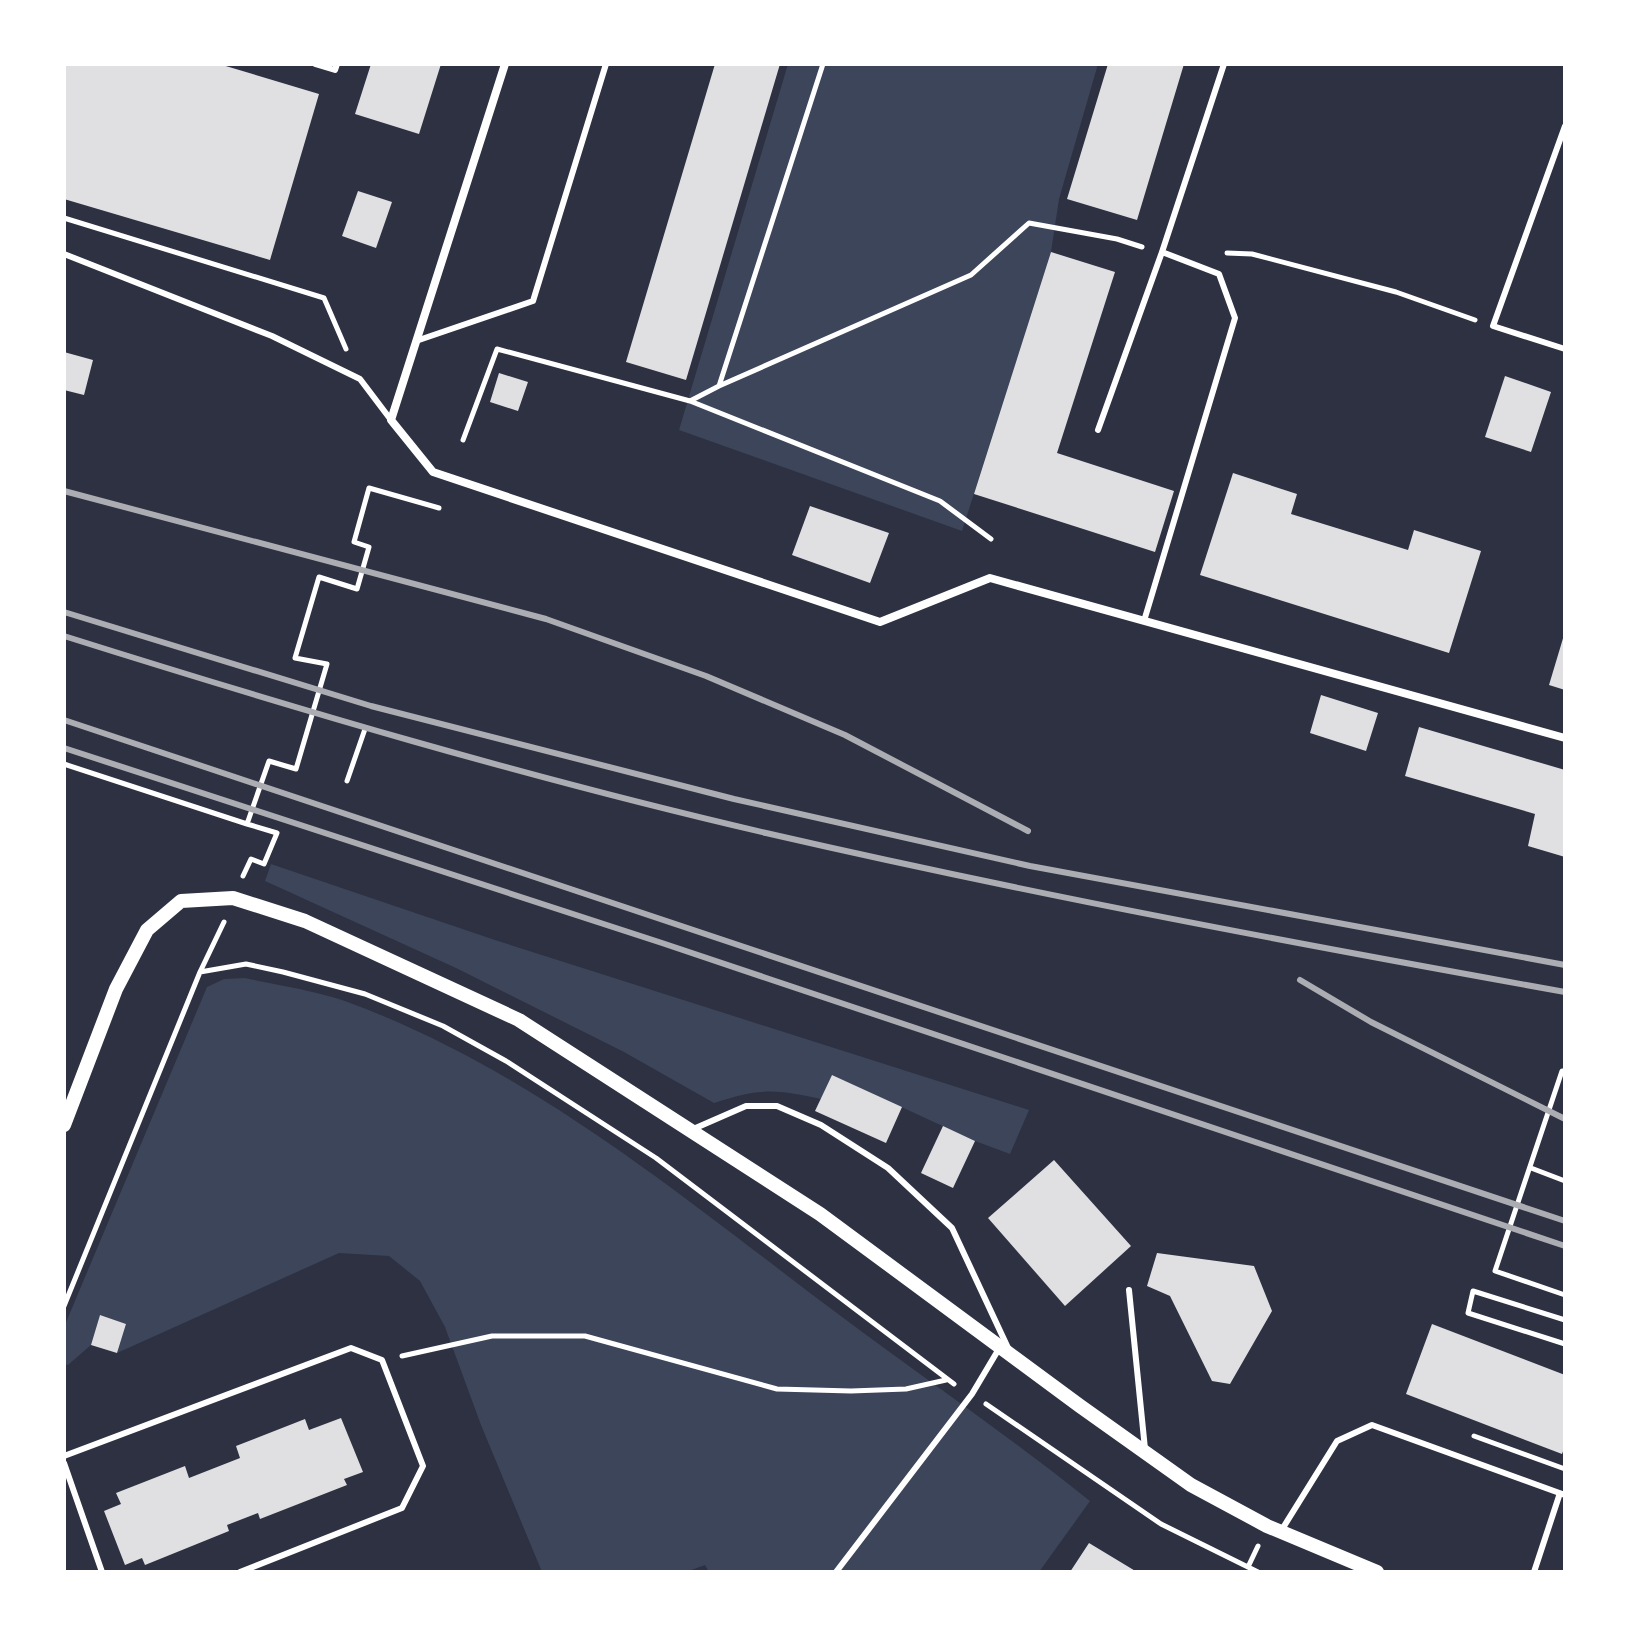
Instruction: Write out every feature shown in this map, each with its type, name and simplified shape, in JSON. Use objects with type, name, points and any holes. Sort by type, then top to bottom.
[{"type":"street","points":[[505,64],[391,420],[433,472],[880,622],[990,578],[1565,738]]},
{"type":"street","points":[[64,1125],[116,989],[147,930],[181,901],[233,898],[305,921],[519,1020],[820,1214],[1191,1485],[1274,1528],[1377,1572]]},
{"type":"lane","points":[[315,64],[335,70],[337,64]]},
{"type":"lane","points":[[416,341],[533,301],[606,64]]},
{"type":"lane","points":[[1098,430],[1162,252],[1224,64]]},
{"type":"lane","points":[[1565,126],[1493,326],[1565,349]]},
{"type":"lane","points":[[1144,621],[1235,318],[1219,274],[1162,252]]},
{"type":"lane","points":[[64,254],[272,336],[360,379],[391,420]]},
{"type":"lane","points":[[690,1130],[746,1106],[777,1106],[821,1125],[888,1168],[952,1228],[1006,1352],[836,1572]]},
{"type":"lane","points":[[1129,1290],[1145,1452]]},
{"type":"lane","points":[[64,1456],[351,1348],[382,1360],[423,1466],[402,1508],[240,1572]]},
{"type":"lane","points":[[1274,1528],[1337,1441],[1372,1425],[1563,1494],[1534,1572]]},
{"type":"lane","points":[[64,1463],[102,1572]]},
{"type":"path","points":[[719,386],[823,64]]},
{"type":"path","points":[[64,218],[324,298],[360,379]]},
{"type":"path","points":[[690,401],[971,275],[1029,223],[1117,239],[1162,252]]},
{"type":"path","points":[[1222,253],[1252,254],[1396,292],[1493,326]]},
{"type":"path","points":[[463,440],[497,349],[690,401],[940,501],[991,539]]},
{"type":"path","points":[[247,824],[269,761],[296,769],[327,664],[295,658],[319,577],[357,589],[369,547],[354,542],[369,488],[439,508]]},
{"type":"path","points":[[347,781],[365,729]]},
{"type":"path","points":[[64,764],[277,833],[264,864],[251,859],[233,898],[64,1306]]},
{"type":"path","points":[[200,972],[246,964],[365,994],[443,1026],[506,1061],[656,1158],[947,1379],[1161,1524],[1258,1572]]},
{"type":"path","points":[[1565,1071],[1562,1071],[1495,1271],[1565,1295]]},
{"type":"path","points":[[1531,1168],[1565,1181]]},
{"type":"path","points":[[1565,1320],[1473,1291],[1468,1313],[1565,1344]]},
{"type":"path","points":[[382,1360],[492,1336],[585,1336],[777,1389],[906,1389],[947,1379]]},
{"type":"path","points":[[1466,1433],[1565,1469]]},
{"type":"path","points":[[1248,1567],[1274,1528]]},
{"type":"shaded area","points":[[788,64],[1098,64],[1059,199],[1051,252],[962,531],[679,430]]},
{"type":"shaded area","points":[[271,864],[495,940],[1029,1110],[1010,1154],[832,1075],[821,1099],[767,1092],[714,1103],[624,1052],[456,968],[265,881]]},
{"type":"shaded area","points":[[245,978],[345,1001],[473,1059],[534,1094],[650,1172],[1090,1501],[1039,1572],[709,1572],[705,1565],[686,1572],[542,1572],[481,1425],[445,1327],[420,1281],[389,1256],[339,1253],[117,1353],[126,1324],[100,1315],[91,1345],[68,1365],[64,1364],[64,1327],[207,987],[224,979]]},
{"type":"building","points":[[64,64],[219,64],[319,94],[270,260],[64,199]]},
{"type":"building","points":[[371,64],[441,64],[419,134],[355,114]]},
{"type":"building","points":[[715,64],[780,64],[686,380],[626,362]]},
{"type":"building","points":[[1108,64],[1184,64],[1137,220],[1067,199]]},
{"type":"building","points":[[358,191],[392,202],[376,248],[342,236]]},
{"type":"building","points":[[1051,252],[1115,272],[1057,453],[1174,491],[1155,552],[974,494]]},
{"type":"building","points":[[64,352],[93,360],[84,395],[64,390]]},
{"type":"building","points":[[499,373],[528,382],[518,411],[490,402]]},
{"type":"building","points":[[1505,376],[1551,392],[1531,452],[1485,437]]},
{"type":"building","points":[[1233,473],[1297,494],[1291,514],[1408,550],[1414,530],[1481,551],[1449,653],[1200,575]]},
{"type":"building","points":[[810,506],[889,533],[870,583],[792,555]]},
{"type":"building","points":[[1565,635],[1565,690],[1549,685]]},
{"type":"building","points":[[1321,695],[1378,713],[1366,751],[1310,733]]},
{"type":"building","points":[[1419,727],[1565,770],[1565,857],[1528,846],[1535,814],[1405,776]]},
{"type":"building","points":[[832,1075],[902,1107],[886,1143],[815,1111]]},
{"type":"building","points":[[943,1126],[975,1141],[953,1188],[921,1173]]},
{"type":"building","points":[[1054,1160],[1131,1246],[1065,1306],[988,1218]]},
{"type":"building","points":[[1157,1253],[1254,1266],[1272,1311],[1230,1384],[1212,1381],[1170,1296],[1147,1286]]},
{"type":"building","points":[[100,1315],[126,1324],[117,1353],[91,1345]]},
{"type":"building","points":[[1432,1324],[1565,1375],[1565,1446],[1562,1454],[1406,1394]]},
{"type":"building","points":[[341,1418],[363,1472],[344,1479],[347,1485],[260,1519],[258,1513],[227,1525],[229,1531],[145,1565],[142,1558],[125,1565],[104,1511],[121,1504],[116,1493],[185,1466],[189,1478],[240,1458],[236,1446],[305,1419],[309,1430]]},
{"type":"building","points":[[1089,1543],[1137,1572],[1070,1572]]},
{"type":"railway","points":[[64,491],[546,619],[706,676],[845,735],[1028,831]]},
{"type":"railway","points":[[64,612],[371,706],[734,799],[1030,866],[1565,965]]},
{"type":"railway","points":[[64,636],[413,741],[677,812],[965,877],[1565,992]]},
{"type":"railway","points":[[64,720],[1565,1221]]},
{"type":"railway","points":[[64,748],[662,943],[1565,1246]]},
{"type":"railway","points":[[1300,980],[1371,1022],[1565,1119]]}]
